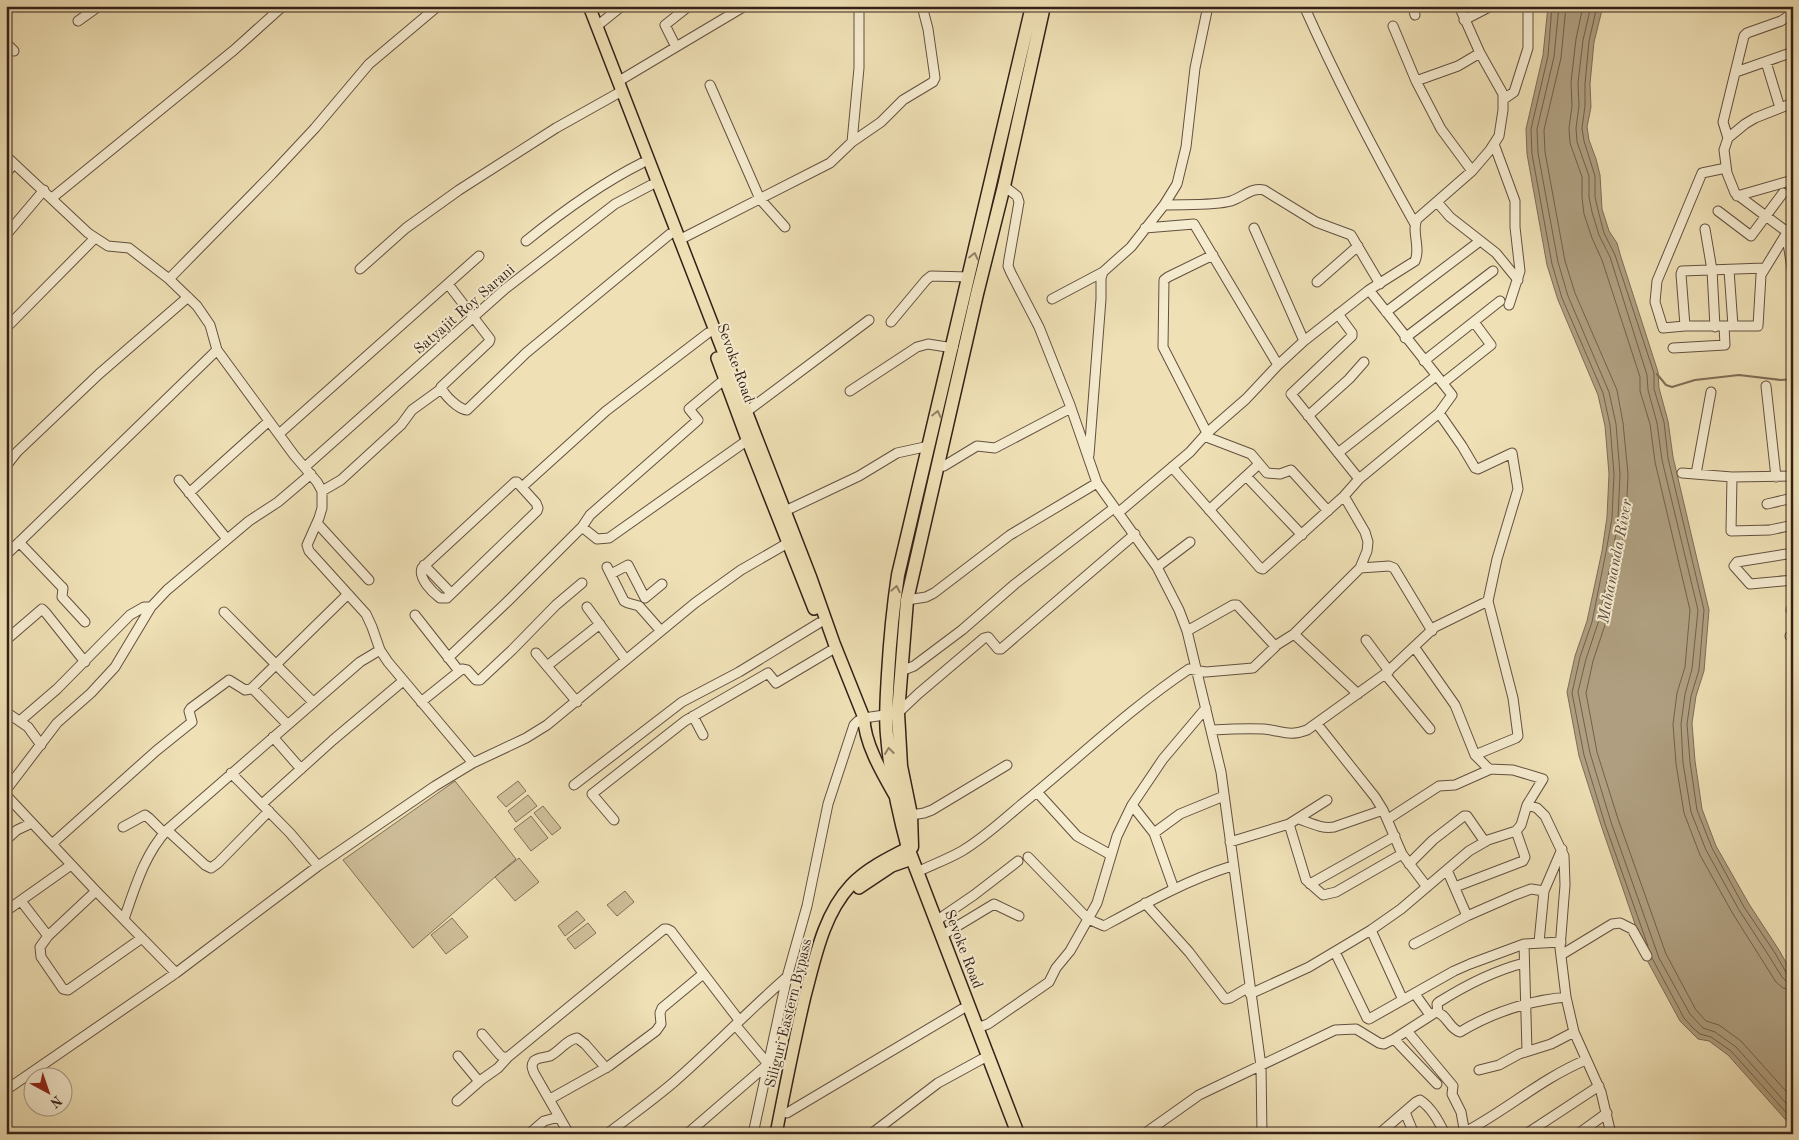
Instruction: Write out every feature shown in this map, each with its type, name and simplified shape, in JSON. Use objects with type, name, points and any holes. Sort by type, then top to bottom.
[{"type":"highway","points":[[927,899],[910,853],[901,766],[892,714],[888,650],[894,602],[907,534],[953,348],[1032,6]]},
{"type":"highway","points":[[905,816],[896,798],[889,756],[892,714],[901,671],[908,600],[1044,6]]},
{"type":"highway","name":"Sevoke Road","points":[[927,899],[1018,1134]]},
{"type":"highway","name":"Sevoke Road","points":[[927,899],[924,914],[1010,1134]]},
{"type":"main road","name":"Sevoke Road","points":[[582,6],[619,89],[642,163],[674,237]]},
{"type":"main road","name":"Sevoke Road","points":[[589,6],[674,237],[746,412],[751,437],[879,767],[896,798]]},
{"type":"main road","name":"Sevoke Road","points":[[689,275],[725,379],[785,511],[792,541],[819,622],[862,722]]},
{"type":"main road","name":"Siliguri Eastern Bypass","points":[[782,1134],[814,986],[823,954],[835,923],[846,904],[864,883],[910,853]]},
{"type":"main road","name":"Siliguri Eastern Bypass","points":[[776,1134],[801,1013],[816,952],[827,925],[850,885],[879,863],[910,853]]},
{"type":"street","points":[[78,21],[99,6]]},
{"type":"street","points":[[52,198],[234,50],[282,6]]},
{"type":"street","points":[[168,279],[272,174],[315,128],[369,64],[438,6]]},
{"type":"street","points":[[597,26],[622,6]]},
{"type":"street","points":[[676,47],[665,25],[689,6]]},
{"type":"street","points":[[726,6],[731,14]]},
{"type":"street","points":[[360,269],[406,228],[459,190],[619,89],[676,47],[745,6]]},
{"type":"street","points":[[852,142],[860,68],[859,6]]},
{"type":"street","points":[[441,389],[461,409],[467,410],[526,353],[674,237],[760,199],[830,163],[852,142],[881,122],[903,100],[935,80],[928,29],[922,6]]},
{"type":"street","points":[[1052,299],[1103,272],[1131,248],[1164,205],[1177,184],[1182,167],[1192,106],[1198,51],[1208,6]]},
{"type":"street","points":[[901,671],[914,666],[962,630],[1015,584],[1116,511],[1172,467],[1205,434],[1246,399],[1304,341],[1369,290],[1415,260],[1417,254],[1415,224],[1337,77],[1304,6]]},
{"type":"street","points":[[1415,224],[1417,219],[1472,172],[1499,136],[1504,99],[1502,89],[1480,52],[1459,6]]},
{"type":"street","points":[[1464,20],[1491,6]]},
{"type":"street","points":[[1504,99],[1514,92],[1528,48],[1528,6]]},
{"type":"street","points":[[1728,138],[1723,122],[1744,36],[1747,33],[1781,22],[1793,13],[1790,6]]},
{"type":"street","points":[[1392,26],[1416,81],[1441,129],[1472,172]]},
{"type":"street","points":[[6,43],[14,51]]},
{"type":"street","points":[[1416,81],[1458,66],[1480,52]]},
{"type":"street","points":[[1736,72],[1793,52]]},
{"type":"street","points":[[1766,62],[1780,108]]},
{"type":"street","points":[[710,85],[760,199],[785,226]]},
{"type":"street","points":[[1788,230],[1737,196],[1727,173],[1724,150],[1728,138],[1755,118],[1793,103]]},
{"type":"street","points":[[1424,361],[1474,322],[1505,303],[1518,280],[1520,271],[1515,227],[1515,201],[1510,183],[1494,144]]},
{"type":"street","points":[[6,156],[88,233],[108,246],[129,248],[168,279],[197,306],[210,325],[217,350],[322,492],[322,508],[307,548],[370,620],[380,650],[403,681],[473,763]]},
{"type":"street","points":[[526,241],[565,210],[626,171],[642,163]]},
{"type":"street","points":[[6,173],[14,164]]},
{"type":"street","points":[[1726,168],[1702,174],[1657,281],[1655,302],[1663,328],[1685,326],[1758,326],[1761,275],[1788,230]]},
{"type":"street","points":[[1737,196],[1793,180]]},
{"type":"street","name":"Satyajit Roy Sarani","points":[[151,607],[227,539],[249,521],[278,502],[308,471],[505,290],[608,210],[651,185]]},
{"type":"street","points":[[1004,186],[1017,196],[1019,202],[1008,266],[1038,327],[1071,408],[1097,484],[1158,567],[1187,631],[1221,772],[1232,866],[1261,1066],[1262,1134]]},
{"type":"street","points":[[1164,205],[1221,203],[1234,200],[1255,189],[1260,189],[1280,199],[1316,222],[1349,233],[1354,237],[1380,284]]},
{"type":"street","points":[[6,235],[44,190]]},
{"type":"street","points":[[1718,211],[1751,236],[1783,193]]},
{"type":"street","points":[[1437,202],[1450,218],[1498,255],[1518,280]]},
{"type":"street","points":[[1146,228],[1194,224],[1278,365]]},
{"type":"street","points":[[1254,228],[1304,341]]},
{"type":"street","points":[[1705,229],[1724,326]]},
{"type":"street","points":[[1788,230],[1793,274]]},
{"type":"street","points":[[6,328],[95,238]]},
{"type":"street","points":[[1386,312],[1463,256],[1480,241]]},
{"type":"street","points":[[1317,282],[1358,246]]},
{"type":"street","points":[[1213,255],[1166,278],[1163,294],[1163,347],[1205,434],[1250,454],[1268,473],[1279,474],[1291,470],[1328,511]]},
{"type":"street","points":[[279,434],[479,256]]},
{"type":"street","points":[[1685,326],[1681,272],[1764,268]]},
{"type":"street","points":[[1673,348],[1725,345],[1724,326],[1729,270]]},
{"type":"street","points":[[1406,338],[1493,271]]},
{"type":"street","points":[[1089,460],[1101,278],[1103,272]]},
{"type":"street","points":[[891,322],[928,278],[934,276],[969,277]]},
{"type":"street","points":[[322,492],[340,480],[401,425],[412,410],[441,389],[490,341],[490,337],[448,284]]},
{"type":"street","points":[[1172,467],[1262,569],[1328,511],[1360,478],[1439,413],[1452,396],[1369,290]]},
{"type":"street","points":[[8,460],[100,374],[188,297]]},
{"type":"street","points":[[1338,314],[1352,333],[1352,336],[1291,392],[1308,416],[1360,478]]},
{"type":"street","points":[[746,412],[869,320]]},
{"type":"street","points":[[1443,383],[1491,345],[1474,322]]},
{"type":"street","points":[[522,487],[606,411],[708,333]]},
{"type":"street","points":[[850,391],[918,347],[928,344],[953,348]]},
{"type":"street","points":[[6,555],[217,350]]},
{"type":"street","points":[[1308,416],[1349,379],[1364,362]]},
{"type":"street","points":[[1338,453],[1436,376]]},
{"type":"street","points":[[448,658],[507,602],[582,526],[590,515],[698,420],[689,409],[725,379]]},
{"type":"street","points":[[1766,386],[1776,477]]},
{"type":"street","points":[[1696,474],[1711,392]]},
{"type":"street","points":[[938,467],[944,466],[976,446],[996,448],[1071,408]]},
{"type":"street","points":[[1439,413],[1476,469],[1512,453],[1514,454],[1518,489],[1497,560],[1488,602],[1513,698],[1518,736],[1475,755]]},
{"type":"street","points":[[189,493],[269,421]]},
{"type":"street","points":[[582,526],[597,539],[609,538],[751,437]]},
{"type":"street","points":[[785,511],[858,476],[896,453],[929,446]]},
{"type":"street","points":[[1209,510],[1259,464]]},
{"type":"street","points":[[1682,473],[1732,477],[1793,476]]},
{"type":"street","points":[[1246,476],[1302,535]]},
{"type":"street","points":[[1732,477],[1731,531],[1770,530],[1793,525]]},
{"type":"street","points":[[179,480],[227,539]]},
{"type":"street","points":[[515,482],[522,487],[536,503],[537,511],[451,593],[424,565],[515,482]]},
{"type":"street","points":[[908,600],[934,594],[1010,535],[1097,484]]},
{"type":"street","points":[[917,872],[970,845],[1037,792],[1116,722],[1162,687],[1192,669],[1197,672],[1253,668],[1276,646],[1294,634],[1360,568],[1367,551],[1368,542],[1344,496]]},
{"type":"street","points":[[1768,504],[1793,498]]},
{"type":"street","points":[[317,523],[369,580]]},
{"type":"street","points":[[753,1134],[787,977],[808,906],[828,804],[852,731],[862,722],[892,714],[984,638],[988,637],[998,649],[1001,649],[1135,534]]},
{"type":"street","points":[[6,1090],[176,973],[318,866],[435,786],[473,763],[538,732],[696,603],[741,570],[792,541]]},
{"type":"street","points":[[20,542],[62,586],[62,597],[85,622]]},
{"type":"street","points":[[1158,567],[1190,542]]},
{"type":"street","points":[[1793,553],[1737,562],[1734,566],[1750,584],[1793,580]]},
{"type":"street","points":[[645,598],[628,565],[609,570],[624,600],[637,605],[662,631]]},
{"type":"street","points":[[1360,568],[1389,566],[1394,568],[1432,631]]},
{"type":"street","points":[[421,702],[459,671],[466,669],[476,680],[480,680],[556,605],[582,583]]},
{"type":"street","points":[[637,605],[662,584]]},
{"type":"street","points":[[53,846],[156,751],[192,722],[189,711],[191,708],[229,680],[245,690],[252,688],[348,594]]},
{"type":"street","points":[[1212,730],[1240,728],[1272,730],[1294,735],[1307,730],[1387,673],[1432,631],[1450,618],[1488,602]]},
{"type":"street","points":[[1187,631],[1233,605],[1237,605],[1273,646],[1276,646]]},
{"type":"street","points":[[21,720],[85,662],[130,615],[144,607],[151,607]]},
{"type":"street","points":[[151,607],[115,667],[91,693],[57,724],[6,794],[71,865],[176,973]]},
{"type":"street","points":[[587,607],[626,660]]},
{"type":"street","points":[[6,640],[42,609],[85,662]]},
{"type":"street","points":[[224,612],[313,702]]},
{"type":"street","points":[[415,615],[459,671]]},
{"type":"street","points":[[574,785],[682,702],[746,668],[819,622]]},
{"type":"street","points":[[547,666],[600,624]]},
{"type":"street","points":[[1294,634],[1358,694]]},
{"type":"street","points":[[1366,640],[1387,673],[1430,728]]},
{"type":"street","points":[[1415,648],[1455,705],[1475,755],[1491,769]]},
{"type":"street","points":[[124,919],[144,864],[152,848],[165,831],[360,662],[380,650]]},
{"type":"street","points":[[614,820],[592,794],[693,716],[768,673],[776,683],[830,651]]},
{"type":"street","points":[[536,653],[577,702]]},
{"type":"street","points":[[262,804],[403,681]]},
{"type":"street","points":[[252,688],[287,724]]},
{"type":"street","points":[[977,1028],[988,1024],[1050,982],[1056,968],[1070,951],[1097,903],[1118,836],[1132,805],[1163,759],[1206,708]]},
{"type":"street","points":[[6,712],[21,720],[33,732],[41,745]]},
{"type":"street","points":[[693,716],[703,735]]},
{"type":"street","points":[[1316,724],[1365,782],[1383,810],[1402,854],[1427,887]]},
{"type":"street","points":[[273,737],[301,769]]},
{"type":"street","points":[[905,816],[932,810],[1006,765]]},
{"type":"street","points":[[1145,903],[1189,952],[1225,999],[1230,998],[1309,967],[1335,952],[1401,909],[1469,851],[1484,842],[1516,831],[1521,825],[1527,805],[1543,779],[1513,770],[1491,769],[1455,785],[1444,784],[1439,786],[1388,820]]},
{"type":"street","points":[[231,773],[269,811],[318,866]]},
{"type":"street","points":[[1037,792],[1077,836],[1111,856]]},
{"type":"street","points":[[1154,833],[1180,814],[1224,796]]},
{"type":"street","points":[[1230,842],[1289,824],[1327,800]]},
{"type":"street","points":[[1132,805],[1154,833],[1174,889]]},
{"type":"street","points":[[1527,805],[1536,808],[1545,816],[1562,849],[1565,866],[1565,885],[1560,942],[1566,996],[1574,1032],[1599,1086],[1607,1113],[1610,1134]]},
{"type":"street","points":[[1299,819],[1326,828],[1383,810]]},
{"type":"street","points":[[123,827],[144,815],[211,868],[269,811]]},
{"type":"street","points":[[1409,864],[1433,840],[1464,816],[1467,816],[1484,842]]},
{"type":"street","points":[[6,840],[17,830],[32,823]]},
{"type":"street","points":[[1289,824],[1306,880],[1320,894],[1325,896],[1402,854]]},
{"type":"street","points":[[53,846],[80,825]]},
{"type":"street","points":[[1455,887],[1523,861],[1525,857],[1516,831]]},
{"type":"street","points":[[1310,884],[1395,836]]},
{"type":"street","points":[[1539,942],[1544,891],[1562,849]]},
{"type":"street","points":[[1028,857],[1088,919],[1104,926],[1145,903],[1206,874],[1232,866]]},
{"type":"street","points":[[936,921],[1018,861]]},
{"type":"street","points":[[6,911],[71,865]]},
{"type":"street","points":[[1447,870],[1467,916]]},
{"type":"street","points":[[1414,944],[1467,916],[1530,889],[1544,891]]},
{"type":"street","points":[[96,891],[48,936],[40,947],[40,953],[47,967],[66,991],[142,938]]},
{"type":"street","points":[[21,901],[48,936]]},
{"type":"street","points":[[941,936],[994,904],[1019,916]]},
{"type":"street","points":[[1561,955],[1612,924],[1620,923],[1632,929],[1647,956]]},
{"type":"street","points":[[457,1101],[664,929],[671,932],[768,1064]]},
{"type":"street","points":[[1371,930],[1403,1000]]},
{"type":"street","points":[[1358,1030],[1369,1019],[1470,964],[1524,944],[1560,942]]},
{"type":"street","points":[[1524,944],[1527,1051]]},
{"type":"street","points":[[1335,952],[1369,1019]]},
{"type":"street","points":[[1434,1014],[1439,1002],[1464,986],[1485,976],[1524,963]]},
{"type":"street","points":[[550,1099],[606,1068],[656,1031],[661,1024],[660,1013],[662,1008],[703,974]]},
{"type":"street","points":[[607,1134],[672,1084],[787,977]]},
{"type":"street","points":[[1415,994],[1434,1014]]},
{"type":"street","points":[[1144,1134],[1199,1095],[1335,1030],[1347,1028],[1358,1030],[1381,1044],[1388,1043],[1434,1014],[1441,1014],[1455,1031],[1460,1032],[1485,1018],[1525,1004],[1566,996]]},
{"type":"street","points":[[787,1113],[962,1009]]},
{"type":"street","points":[[1407,1031],[1453,1086],[1452,1094],[1461,1112],[1465,1133],[1501,1112],[1566,1068],[1586,1060]]},
{"type":"street","points":[[1478,1070],[1499,1065],[1527,1051],[1551,1044],[1574,1032]]},
{"type":"street","points":[[482,1034],[500,1055],[508,1057]]},
{"type":"street","points":[[570,1134],[532,1069],[533,1063],[537,1059],[551,1055],[565,1044],[577,1038],[585,1044],[606,1068]]},
{"type":"street","points":[[1394,1039],[1437,1084]]},
{"type":"street","points":[[458,1056],[475,1077],[481,1080]]},
{"type":"street","points":[[871,1134],[938,1083],[982,1059]]},
{"type":"street","points":[[687,1134],[768,1064]]},
{"type":"street","points":[[1526,1134],[1599,1086]]},
{"type":"street","points":[[1379,1134],[1420,1100],[1426,1104],[1438,1119],[1446,1134]]},
{"type":"street","points":[[1405,1112],[1414,1134]]},
{"type":"street","points":[[1578,1134],[1607,1113]]},
{"type":"street","points":[[529,1134],[544,1121],[559,1117]]},
{"type":"shaded area","points":[[455,781],[516,859],[413,948],[343,860]]},
{"type":"shaded area","points":[[518,781],[526,791],[506,807],[497,797]]},
{"type":"shaded area","points":[[528,795],[537,806],[516,822],[508,811]]},
{"type":"shaded area","points":[[543,806],[561,828],[552,835],[534,813]]},
{"type":"shaded area","points":[[531,816],[548,838],[531,851],[514,829]]},
{"type":"shaded area","points":[[519,858],[539,882],[515,901],[495,877]]},
{"type":"shaded area","points":[[625,891],[634,902],[617,916],[607,905]]},
{"type":"shaded area","points":[[577,911],[585,920],[565,936],[558,926]]},
{"type":"shaded area","points":[[452,918],[468,937],[446,954],[431,935]]},
{"type":"shaded area","points":[[588,923],[596,933],[575,949],[567,939]]},
{"type":"water","name":"Mahananda River","points":[[1548,6],[1603,6],[1594,42],[1590,84],[1591,107],[1587,127],[1589,140],[1600,175],[1602,209],[1609,231],[1617,243],[1658,372],[1659,388],[1668,421],[1673,457],[1709,610],[1704,671],[1696,696],[1692,723],[1702,809],[1716,846],[1793,975],[1793,1128],[1728,1055],[1709,1041],[1698,1039],[1680,1021],[1648,962],[1579,756],[1567,692],[1575,656],[1587,621],[1602,551],[1607,517],[1609,474],[1605,426],[1598,395],[1558,300],[1547,265],[1527,154],[1526,129],[1543,55]]},
{"type":"waterway","points":[[1657,374],[1666,385],[1672,387],[1695,380],[1739,375],[1781,380],[1793,379]]}]
